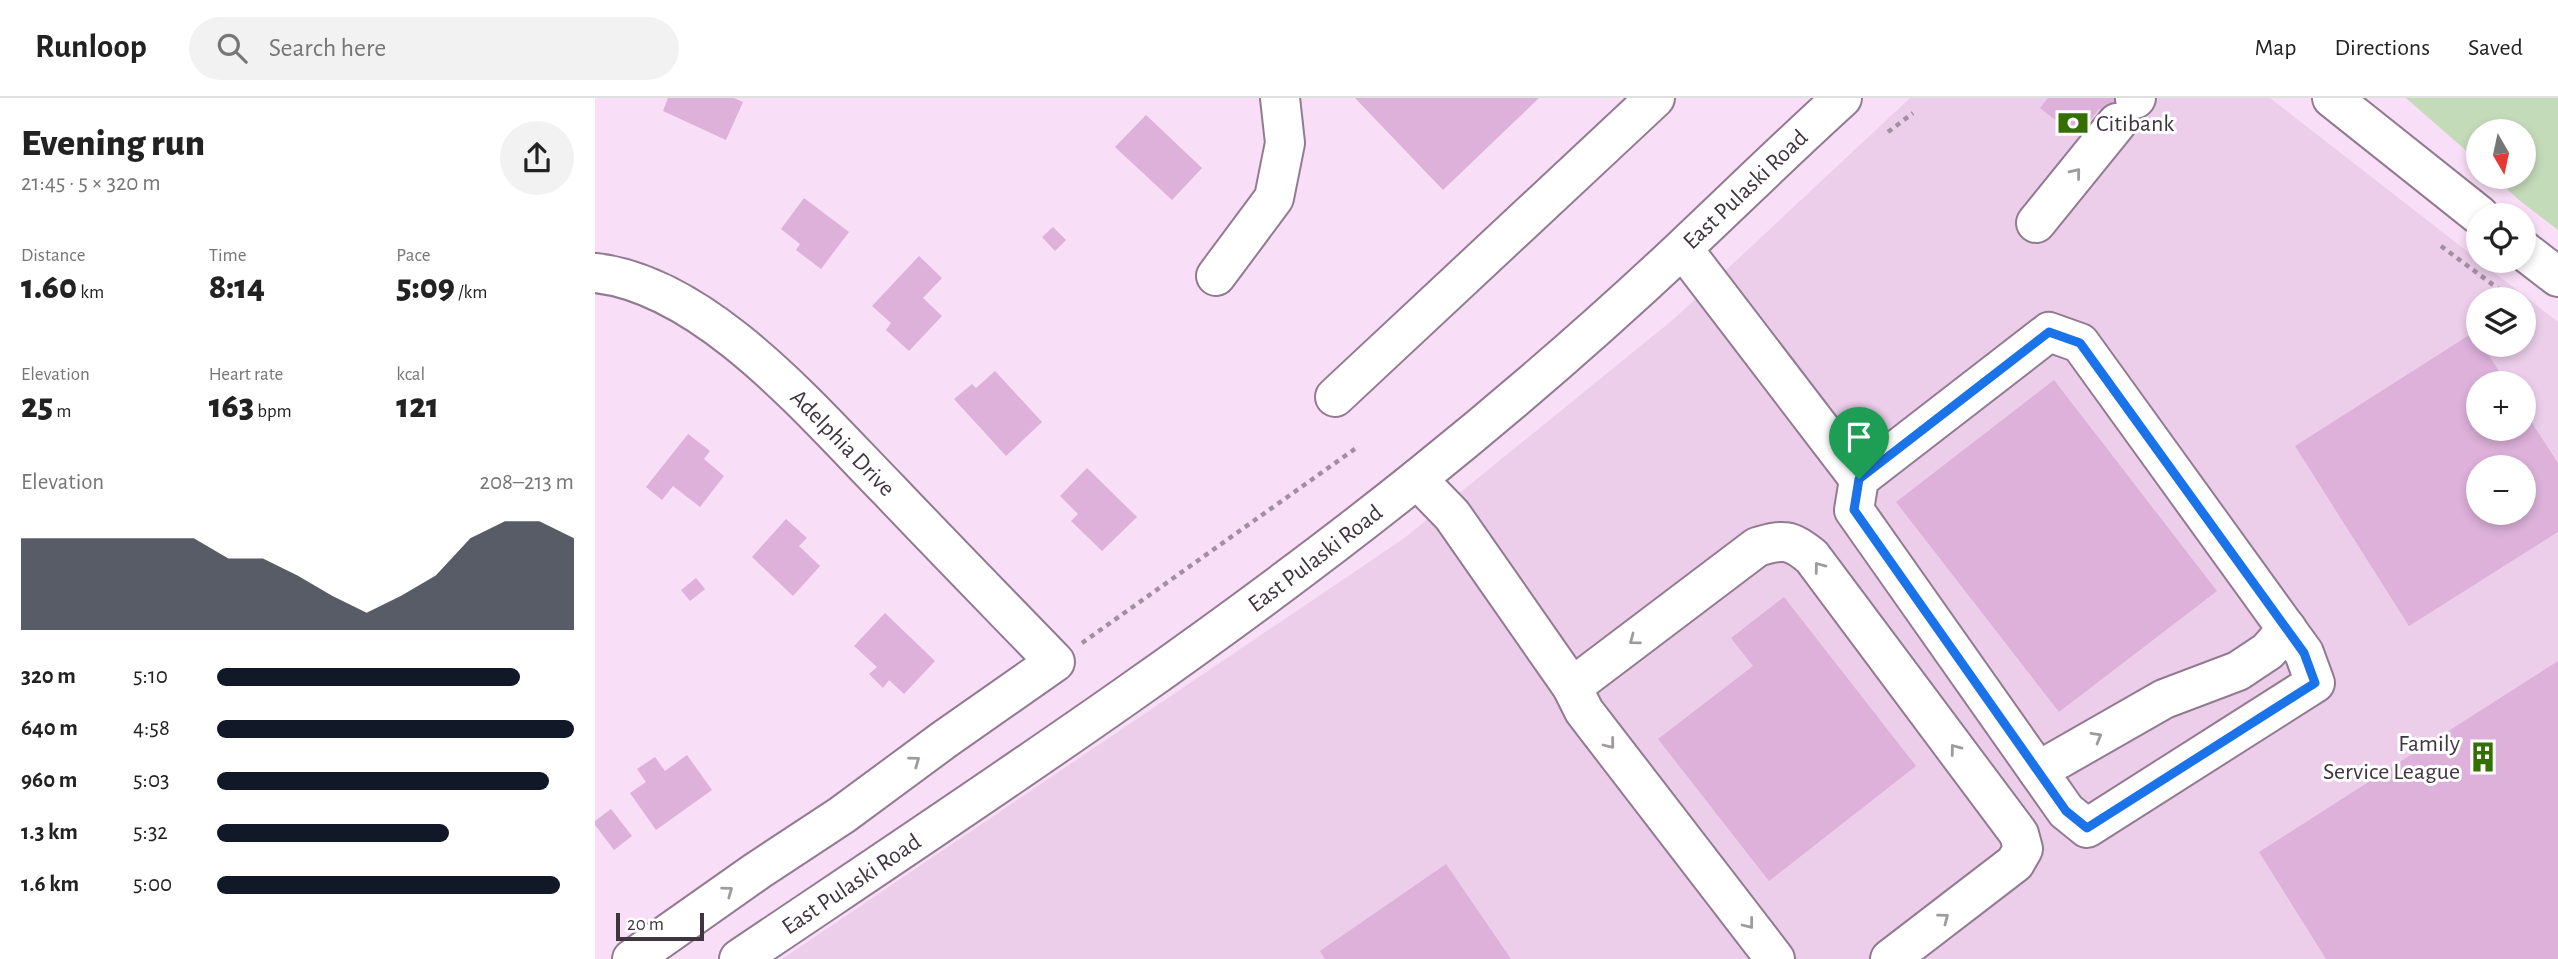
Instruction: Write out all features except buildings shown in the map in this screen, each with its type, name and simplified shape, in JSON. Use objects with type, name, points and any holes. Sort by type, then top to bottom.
[{"type":"main road","points":[[1216,276],[1274,198],[1285,143],[1280,98]]},
{"type":"main road","points":[[1335,397],[1655,98]]},
{"type":"main road","name":"East Pulaski Road","points":[[739,959],[1109,710],[1417,479],[1542,376],[1842,98]]},
{"type":"main road","points":[[2332,98],[2466,205]]},
{"type":"main road","points":[[2036,223],[2129,107]]},
{"type":"main road","points":[[1683,248],[1859,479]]},
{"type":"main road","points":[[2536,260],[2558,277]]},
{"type":"main road","name":"Adelphia Drive","points":[[595,273],[607,274],[657,291],[718,325],[781,380],[1055,662]]},
{"type":"main road","points":[[2049,332],[2070,339],[2080,343],[2287,629],[2304,653],[2315,683],[2087,828],[2066,811],[1854,510],[1859,479],[2049,332]]},
{"type":"main road","points":[[1417,479],[1452,515],[1573,687],[1584,711],[1775,959]]},
{"type":"main road","points":[[1573,687],[1757,547],[1777,541],[1795,543],[1812,557],[2019,834],[2023,849],[2015,863],[1890,959]]},
{"type":"main road","points":[[2038,771],[2164,699],[2238,671],[2268,651],[2287,629]]},
{"type":"main road","points":[[632,959],[842,815],[1055,662]]},
{"type":"path","points":[[1888,132],[1913,113]]},
{"type":"path","points":[[2441,246],[2496,287]]},
{"type":"path","points":[[1055,662],[1359,446]]},
{"type":"shaded area","points":[[1910,98],[2270,98],[2466,250],[2466,273],[2495,273],[2513,287],[2466,287],[2466,357],[2536,357],[2536,305],[2558,322],[2558,959],[782,959],[1403,539],[1675,318]]},
{"type":"green space","points":[[2406,98],[2558,98],[2558,230],[2536,213],[2536,203],[2523,203],[2507,189],[2536,189],[2536,119],[2466,119],[2466,150]]},
{"type":"place","name":"Citibank","points":[[2073,123]]},
{"type":"place","name":"Family Service League","points":[[2483,757]]},
{"type":"route","points":[[2049,332],[2080,343],[2304,653],[2315,683],[2087,828],[2066,811],[1854,510],[1859,479],[2049,332]]}]
